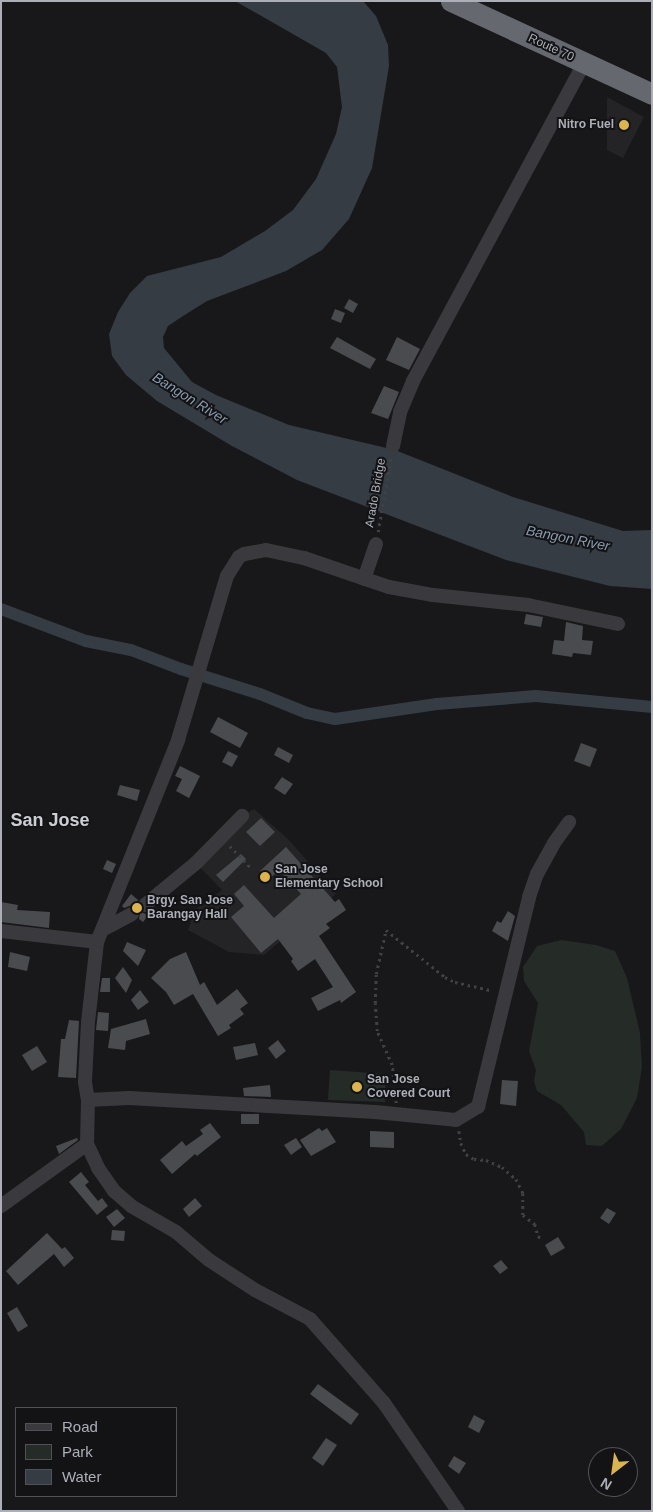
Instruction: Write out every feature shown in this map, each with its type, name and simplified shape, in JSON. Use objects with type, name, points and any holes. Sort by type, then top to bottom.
[{"type":"highway","name":"Route 70","points":[[451,1],[652,94]]},
{"type":"street","points":[[393,446],[400,412],[413,381],[584,63]]},
{"type":"street","points":[[364,579],[376,544]]},
{"type":"street","points":[[458,1511],[384,1403],[310,1319],[247,1285],[209,1260],[176,1232],[131,1206],[114,1191],[98,1168],[87,1144],[88,1100],[86,1063],[99,936],[178,740],[227,576],[239,558],[244,554],[266,550],[285,553],[389,587],[424,594],[528,605],[618,624]]},
{"type":"street","points":[[145,905],[196,863],[242,816]]},
{"type":"street","points":[[88,1100],[129,1098],[395,1114],[456,1120],[478,1107],[520,928],[537,874],[554,843],[569,822]]},
{"type":"street","points":[[1,931],[99,936],[132,914]]},
{"type":"street","points":[[1,1206],[87,1144]]},
{"type":"path","name":"Arado Bridge","points":[[376,544],[393,446]]},
{"type":"path","points":[[222,837],[252,869]]},
{"type":"path","points":[[395,1114],[396,1103],[392,1065],[377,1032],[375,1003],[376,980],[386,930],[445,977],[455,982],[489,989],[504,996]]},
{"type":"path","points":[[456,1120],[466,1154],[474,1159],[502,1167],[516,1179],[523,1193],[523,1215],[535,1224],[538,1236],[543,1239]]},
{"type":"shaded area","points":[[607,97],[644,117],[623,158],[607,150]]},
{"type":"shaded area","name":"San Jose Elementary School","points":[[254,809],[289,840],[336,894],[264,955],[229,952],[188,930],[195,910],[222,890],[196,863],[242,816]]},
{"type":"green space","points":[[561,940],[596,945],[615,951],[627,978],[640,1033],[642,1067],[637,1098],[621,1129],[602,1146],[586,1145],[584,1132],[561,1105],[537,1091],[534,1081],[536,1070],[529,1051],[538,1003],[524,981],[523,967],[537,946]]},
{"type":"green space","name":"San Jose Covered Court","points":[[330,1070],[386,1074],[385,1102],[328,1100]]},
{"type":"water","name":"Bangon River","points":[[235,1],[363,1],[376,16],[388,45],[389,66],[372,168],[349,219],[322,250],[286,271],[207,301],[168,326],[163,337],[164,348],[192,382],[216,395],[289,425],[395,450],[513,497],[623,531],[652,530],[652,589],[610,586],[506,560],[297,480],[232,446],[157,401],[126,375],[112,356],[109,334],[118,312],[130,293],[147,276],[221,257],[265,231],[293,210],[316,179],[336,134],[342,107],[337,67],[326,53]]},
{"type":"building","points":[[349,299],[358,304],[353,313],[344,308]]},
{"type":"building","points":[[335,309],[345,313],[341,323],[331,319]]},
{"type":"building","points":[[337,337],[376,359],[370,369],[330,348]]},
{"type":"building","points":[[397,337],[420,349],[409,370],[386,360]]},
{"type":"building","points":[[384,386],[399,392],[388,419],[371,413]]},
{"type":"building","points":[[526,614],[543,617],[541,627],[524,624]]},
{"type":"building","points":[[566,622],[583,626],[582,640],[593,641],[591,655],[573,653],[572,657],[552,654],[554,640],[564,641]]},
{"type":"building","points":[[218,717],[248,733],[240,748],[210,732]]},
{"type":"building","points":[[581,743],[597,749],[590,767],[574,761]]},
{"type":"building","points":[[278,747],[293,755],[289,763],[274,755]]},
{"type":"building","points":[[228,751],[238,756],[232,767],[222,762]]},
{"type":"building","points":[[180,766],[200,776],[189,798],[176,791],[182,779],[175,776]]},
{"type":"building","points":[[282,777],[293,784],[285,795],[274,788]]},
{"type":"building","points":[[120,785],[140,790],[137,801],[117,795]]},
{"type":"building","points":[[261,818],[275,832],[260,846],[246,832]]},
{"type":"building","points":[[286,847],[335,902],[339,899],[346,910],[326,924],[330,928],[319,936],[356,992],[341,1003],[340,1000],[318,1011],[311,998],[333,987],[315,959],[298,971],[291,961],[293,959],[278,939],[261,953],[231,917],[244,906],[234,894],[244,885],[274,918],[301,894],[279,870],[268,880],[260,871]]},
{"type":"building","points":[[241,854],[246,859],[223,882],[216,875]]},
{"type":"building","points":[[107,860],[116,864],[112,873],[103,869]]},
{"type":"building","points":[[131,894],[138,900],[136,907],[132,905],[124,908],[122,906]]},
{"type":"building","points":[[1,902],[18,905],[17,910],[50,912],[49,928],[1,922]]},
{"type":"building","points":[[508,911],[515,916],[508,941],[492,931],[497,921],[501,923]]},
{"type":"building","points":[[140,912],[146,914],[151,912],[143,922],[139,919]]},
{"type":"building","points":[[127,942],[146,950],[138,966],[123,951]]},
{"type":"building","points":[[10,952],[30,957],[27,971],[8,967]]},
{"type":"building","points":[[186,952],[200,985],[204,982],[217,1005],[237,989],[248,1003],[240,1009],[244,1014],[229,1025],[231,1028],[218,1036],[193,994],[174,1005],[166,992],[151,978],[170,959]]},
{"type":"building","points":[[123,967],[132,980],[126,993],[115,978]]},
{"type":"building","points":[[102,978],[110,978],[110,992],[100,992]]},
{"type":"building","points":[[140,990],[149,1002],[138,1010],[131,1000]]},
{"type":"building","points":[[98,1012],[109,1013],[108,1031],[96,1030]]},
{"type":"building","points":[[146,1019],[150,1034],[126,1041],[125,1050],[108,1048],[111,1029]]},
{"type":"building","points":[[69,1020],[79,1021],[76,1078],[58,1077],[61,1039],[65,1039]]},
{"type":"building","points":[[278,1040],[286,1051],[276,1059],[268,1048]]},
{"type":"building","points":[[255,1043],[258,1055],[236,1060],[233,1047]]},
{"type":"building","points":[[37,1046],[47,1062],[32,1071],[22,1055]]},
{"type":"building","points":[[502,1080],[518,1081],[516,1106],[500,1104]]},
{"type":"building","points":[[270,1085],[271,1097],[244,1096],[243,1088]]},
{"type":"building","points":[[241,1114],[259,1114],[259,1124],[241,1124]]},
{"type":"building","points":[[210,1123],[221,1137],[197,1156],[195,1154],[172,1174],[160,1160],[182,1141],[186,1146],[203,1134],[200,1130]]},
{"type":"building","points":[[319,1128],[322,1131],[327,1128],[336,1142],[311,1156],[300,1140]]},
{"type":"building","points":[[370,1131],[394,1132],[394,1148],[370,1147]]},
{"type":"building","points":[[77,1138],[78,1140],[59,1154],[56,1146]]},
{"type":"building","points":[[296,1138],[302,1147],[291,1155],[284,1145]]},
{"type":"building","points":[[81,1172],[89,1182],[85,1185],[98,1201],[102,1198],[108,1206],[97,1215],[69,1182]]},
{"type":"building","points":[[195,1198],[202,1206],[189,1217],[183,1209]]},
{"type":"building","points":[[607,1208],[616,1213],[609,1224],[600,1218]]},
{"type":"building","points":[[117,1209],[125,1218],[114,1227],[106,1217]]},
{"type":"building","points":[[112,1230],[125,1231],[124,1241],[111,1240]]},
{"type":"building","points":[[47,1233],[62,1249],[65,1247],[74,1258],[64,1267],[54,1254],[18,1285],[6,1271]]},
{"type":"building","points":[[558,1237],[565,1248],[551,1256],[545,1245]]},
{"type":"building","points":[[501,1260],[508,1268],[500,1274],[493,1266]]},
{"type":"building","points":[[17,1307],[28,1326],[18,1332],[7,1313]]},
{"type":"building","points":[[318,1384],[359,1414],[351,1425],[310,1394]]},
{"type":"building","points":[[474,1415],[485,1421],[479,1433],[468,1427]]},
{"type":"building","points":[[326,1438],[337,1445],[323,1466],[312,1458]]},
{"type":"building","points":[[454,1456],[466,1463],[459,1474],[448,1466]]},
{"type":"waterway","points":[[1,609],[86,641],[131,650],[181,669],[260,694],[307,713],[335,719],[437,704],[536,696],[652,707]]},
{"type":"place","name":"Nitro Fuel","points":[[624,125]]},
{"type":"place","name":"San Jose Elementary School","points":[[265,877]]},
{"type":"place","name":"Brgy. San Jose Barangay Hall","points":[[137,908]]},
{"type":"place","name":"San Jose Covered Court","points":[[357,1087]]},
{"type":"district","name":"San Jose","points":[[50,820]]}]
